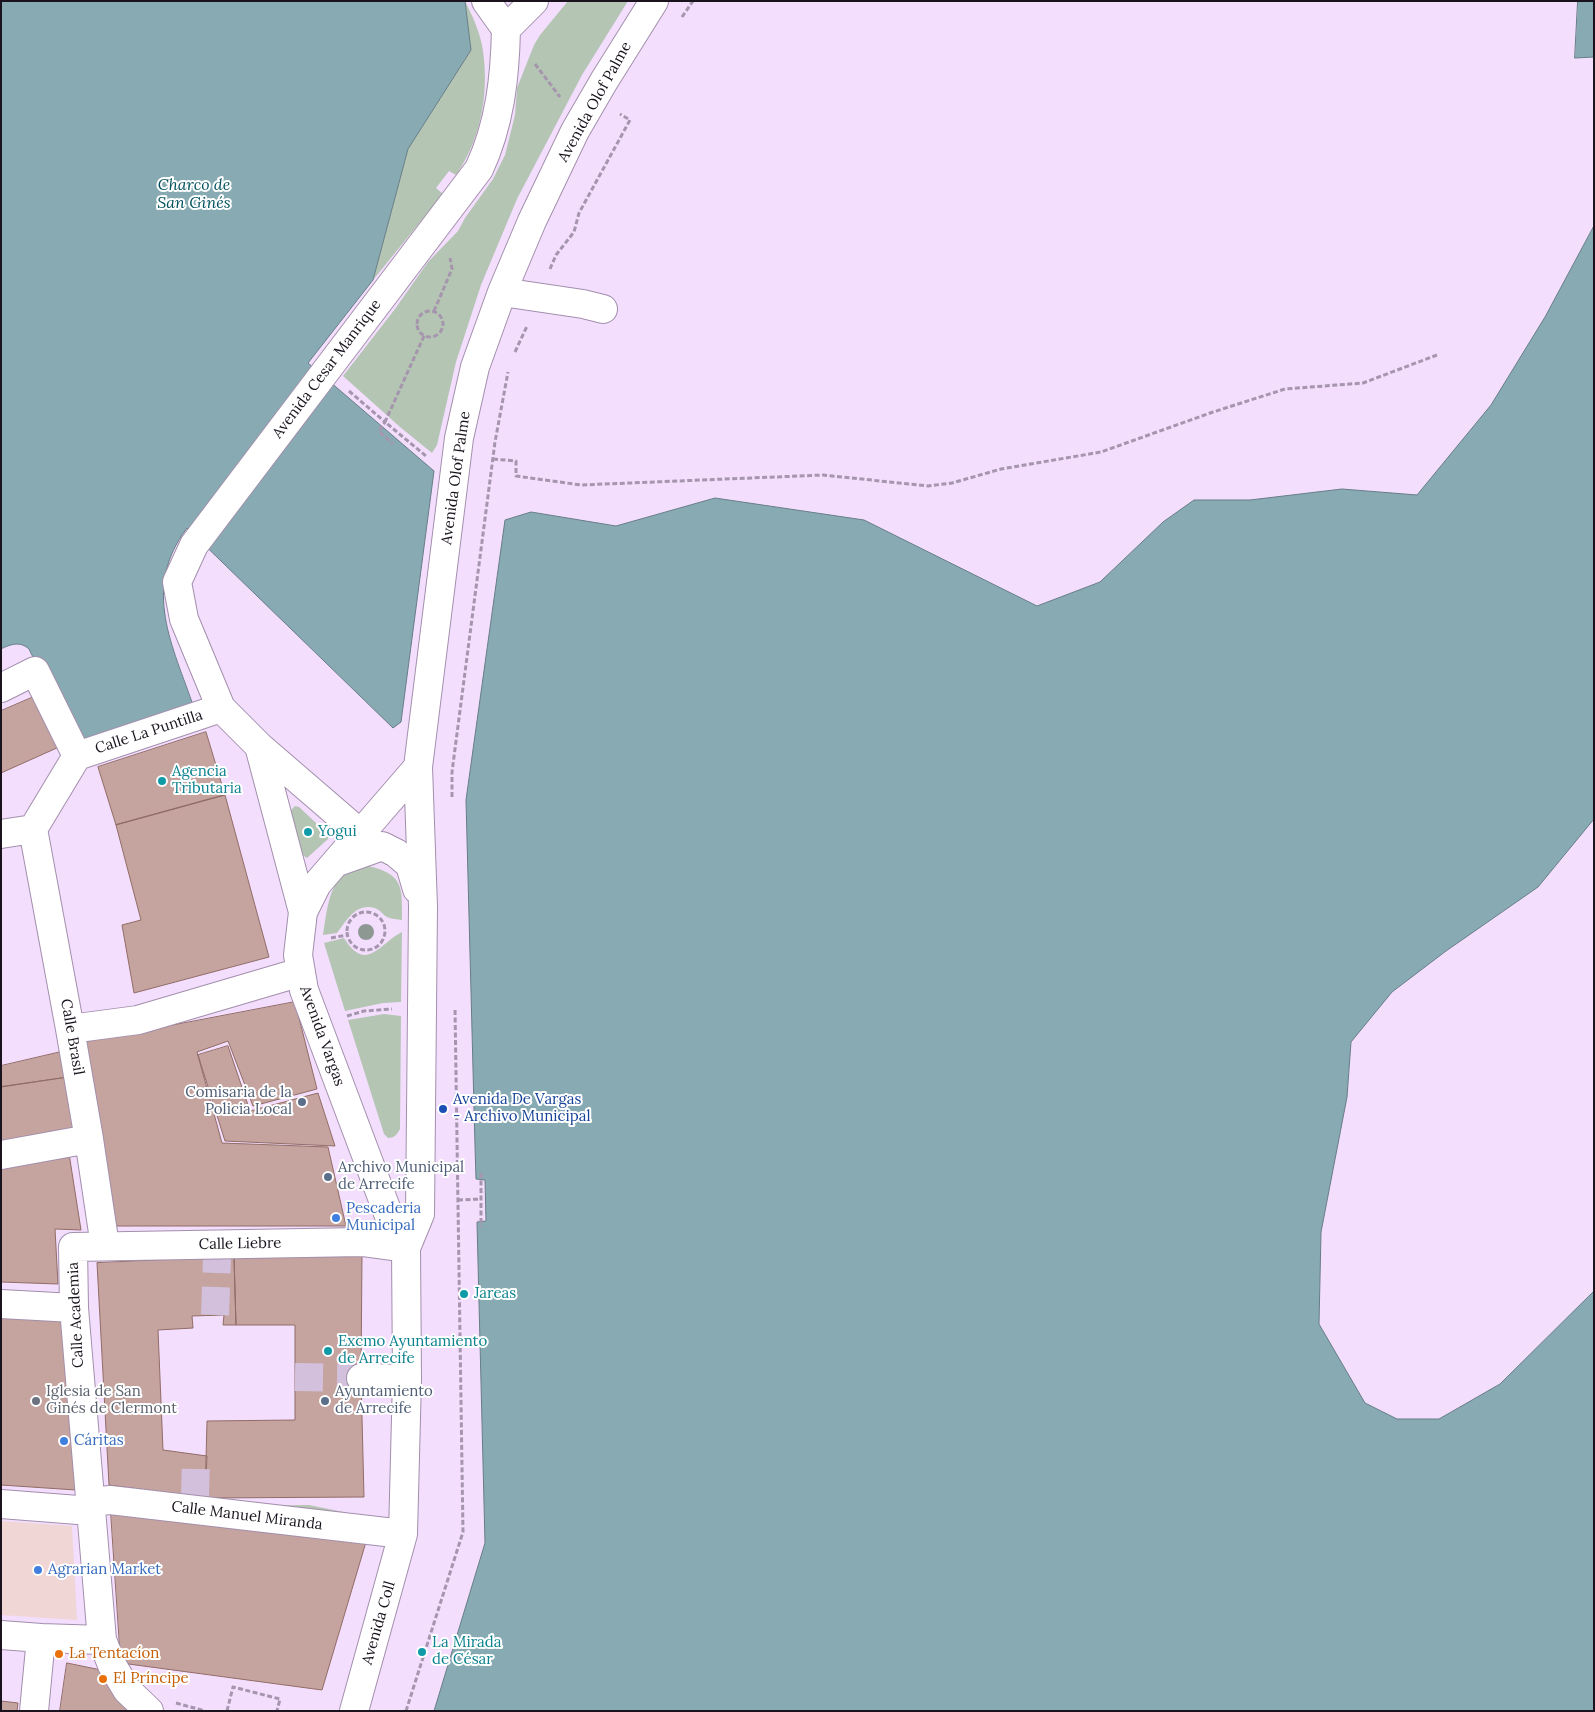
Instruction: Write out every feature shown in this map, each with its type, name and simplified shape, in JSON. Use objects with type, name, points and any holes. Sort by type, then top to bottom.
[{"type":"street","points":[[486,1],[506,29],[534,1]]},
{"type":"street","name":"Avenida Olof Palme","points":[[423,907],[418,767],[457,452],[475,367],[502,292],[532,221],[576,131],[604,81],[654,1]]},
{"type":"street","name":"Avenida Cesar Manrique","points":[[221,708],[184,619],[177,582],[194,545],[479,169],[488,150],[498,112],[505,61],[506,29]]},
{"type":"street","points":[[502,292],[583,304],[603,309]]},
{"type":"street","name":"Calle La Puntilla","points":[[1,688],[35,672],[77,756]]},
{"type":"street","points":[[221,708],[259,746],[361,834]]},
{"type":"street","name":"Calle La Puntilla","points":[[33,829],[77,756],[221,708]]},
{"type":"street","points":[[259,746],[303,912]]},
{"type":"street","name":"Avenida Vargas","points":[[406,1248],[389,1216],[304,990],[298,955],[303,912],[317,884],[418,767]]},
{"type":"street","points":[[2,831],[33,829]]},
{"type":"street","name":"Calle Brasil","points":[[33,829],[89,1139],[105,1246]]},
{"type":"street","points":[[334,864],[369,849],[382,846],[396,853],[410,865],[423,907]]},
{"type":"street","name":"Avenida Vargas","points":[[403,1534],[406,1248],[420,1214],[423,907]]},
{"type":"street","points":[[70,1029],[138,1020],[301,972]]},
{"type":"street","points":[[1,1155],[89,1139]]},
{"type":"street","points":[[376,1182],[392,1188],[407,1186],[420,1174]]},
{"type":"street","name":"Calle Liebre","points":[[73,1247],[105,1246],[217,1251],[362,1242],[406,1248]]},
{"type":"street","name":"Calle Academia","points":[[73,1247],[74,1308],[102,1640],[112,1665],[128,1690],[149,1711]]},
{"type":"street","points":[[1,1304],[74,1308]]},
{"type":"street","points":[[362,1378],[406,1379]]},
{"type":"street","name":"Calle Manuel Miranda","points":[[1,1504],[91,1506],[110,1500],[194,1504],[403,1534]]},
{"type":"street","name":"Avenida Coll","points":[[354,1711],[403,1534]]},
{"type":"street","points":[[1,1635],[102,1640]]},
{"type":"street","points":[[34,1711],[41,1638]]},
{"type":"path","points":[[506,29],[562,98]]},
{"type":"path","points":[[434,311],[452,269],[450,257]]},
{"type":"path","points":[[434,311],[441,316],[442,329],[440,333],[433,337],[424,336],[418,330],[417,321],[425,312],[434,311]]},
{"type":"path","points":[[393,444],[379,431],[386,422],[424,336]]},
{"type":"path","points":[[493,459],[516,461],[516,476],[581,485],[822,476],[928,486],[952,483],[1001,469],[1101,452],[1286,389],[1363,383],[1437,355]]},
{"type":"path","points":[[325,371],[420,451]]},
{"type":"path","points":[[452,802],[452,772],[495,442]]},
{"type":"path","points":[[368,912],[376,914],[386,928],[385,937],[381,945],[374,950],[365,951],[357,948],[351,943],[347,934],[352,918],[359,913],[368,912]]},
{"type":"path","points":[[330,938],[347,934]]},
{"type":"path","points":[[406,1711],[463,1532],[455,1006]]},
{"type":"path","points":[[345,1017],[364,1011],[398,1009]]},
{"type":"path","points":[[481,1173],[481,1227]]},
{"type":"path","points":[[458,1200],[481,1199]]},
{"type":"path","points":[[227,1711],[233,1687],[280,1699],[277,1711]]},
{"type":"shaded area","points":[[465,1],[479,34],[484,62],[484,96],[478,129],[465,161],[456,175],[449,171],[436,188],[443,194],[373,280],[408,149],[471,50]]},
{"type":"shaded area","points":[[568,1],[628,1],[582,75],[517,199],[481,285],[456,362],[437,445],[432,453],[343,376],[395,309],[428,262],[458,231],[493,179],[505,155],[515,115],[517,88],[534,45]]},
{"type":"shaded area","points":[[295,806],[299,807],[329,835],[328,839],[307,858],[301,854],[289,812]]},
{"type":"shaded area","points":[[368,866],[380,869],[395,878],[401,891],[402,920],[387,917],[377,909],[364,908],[353,913],[337,933],[323,935],[330,898],[338,881],[352,869]]},
{"type":"shaded area","points":[[402,932],[401,1002],[383,1003],[345,1011],[324,943],[344,938],[352,949],[359,954],[366,955],[373,953]]},
{"type":"shaded area","points":[[384,1014],[401,1016],[400,1129],[395,1136],[388,1138],[384,1134],[348,1020]]},
{"type":"shaded area","points":[[309,1505],[363,1516],[210,1506]]},
{"type":"shaded area","name":"Agrarian Market","points":[[1,1521],[72,1526],[77,1620],[1,1615]]},
{"type":"water","name":"Charco de San Ginés","points":[[1,1],[465,1],[471,50],[408,149],[373,280],[308,363],[434,471],[401,722],[393,728],[187,528],[173,551],[166,573],[163,595],[165,618],[170,640],[194,708],[75,744],[29,649],[26,646],[15,644],[1,649]]},
{"type":"water","points":[[1578,1],[1594,1],[1594,57],[1575,58]]},
{"type":"water","points":[[1594,226],[1594,819],[1538,887],[1446,951],[1392,992],[1351,1042],[1347,1097],[1321,1232],[1319,1324],[1365,1403],[1397,1419],[1439,1419],[1500,1384],[1594,1291],[1594,1711],[434,1711],[485,1543],[477,1222],[486,1221],[485,1180],[476,1179],[466,800],[505,520],[531,512],[616,526],[715,498],[864,520],[1037,606],[1100,582],[1163,522],[1194,500],[1250,500],[1342,489],[1417,495],[1491,405],[1545,317]]},
{"type":"building","points":[[36,696],[59,747],[1,773],[1,711]]},
{"type":"building","name":"Agencia Tributaria","points":[[206,732],[225,795],[116,825],[98,767]]},
{"type":"building","points":[[225,795],[269,957],[134,993],[122,925],[141,920],[116,825]]},
{"type":"building","points":[[295,1002],[317,1089],[253,1106],[228,1041],[197,1052],[222,1143],[328,1147],[346,1226],[114,1226],[81,1043]]},
{"type":"building","name":"Comisaria de la Policia Local","points":[[228,1046],[250,1111],[318,1093],[335,1146],[225,1141],[198,1055]]},
{"type":"building","points":[[61,1052],[68,1077],[1,1087],[1,1066]]},
{"type":"building","points":[[64,1078],[76,1128],[1,1144],[1,1087]]},
{"type":"building","points":[[68,1147],[81,1230],[55,1229],[58,1284],[1,1282],[1,1160]]},
{"type":"building","name":"Excmo Ayuntamiento de Arrecife","points":[[362,1253],[361,1378],[364,1497],[205,1498],[207,1421],[295,1420],[295,1325],[236,1325],[234,1257]]},
{"type":"building","points":[[234,1257],[236,1325],[223,1325],[224,1315],[192,1316],[193,1328],[158,1330],[163,1450],[207,1456],[205,1498],[109,1485],[97,1263]]},
{"type":"building","name":"Iglesia de San Ginés de Clermont","points":[[1,1314],[66,1317],[76,1490],[1,1485]]},
{"type":"building","points":[[111,1513],[366,1542],[322,1690],[121,1663]]},
{"type":"building","points":[[67,1663],[106,1671],[129,1711],[60,1711]]},
{"type":"building","points":[[1,1701],[18,1703],[17,1711],[1,1711]]},
{"type":"tunnel","points":[[215,1315],[217,1258]]},
{"type":"tunnel","points":[[295,1377],[361,1378]]},
{"type":"tunnel","points":[[195,1497],[196,1455]]},
{"type":"place","name":"Agencia Tributaria","points":[[162,781]]},
{"type":"place","name":"Yogui","points":[[308,832]]},
{"type":"place","name":"Comisaria de la Policia Local","points":[[302,1102]]},
{"type":"place","name":"Avenida De Vargas - Archivo Municipal","points":[[443,1109]]},
{"type":"place","name":"Archivo Municipal de Arrecife","points":[[328,1177]]},
{"type":"place","name":"Pescaderia Municipal","points":[[336,1218]]},
{"type":"place","name":"Jareas","points":[[464,1294]]},
{"type":"place","name":"Excmo Ayuntamiento de Arrecife","points":[[328,1351]]},
{"type":"place","name":"Iglesia de San Ginés de Clermont","points":[[36,1401]]},
{"type":"place","name":"Ayuntamiento de Arrecife","points":[[325,1401]]},
{"type":"place","name":"Cáritas","points":[[64,1441]]},
{"type":"place","name":"Agrarian Market","points":[[38,1570]]},
{"type":"place","name":"La Mirada de César","points":[[422,1652]]},
{"type":"place","name":"La Tentacíon","points":[[59,1654]]},
{"type":"place","name":"El Príncipe","points":[[103,1679]]}]
